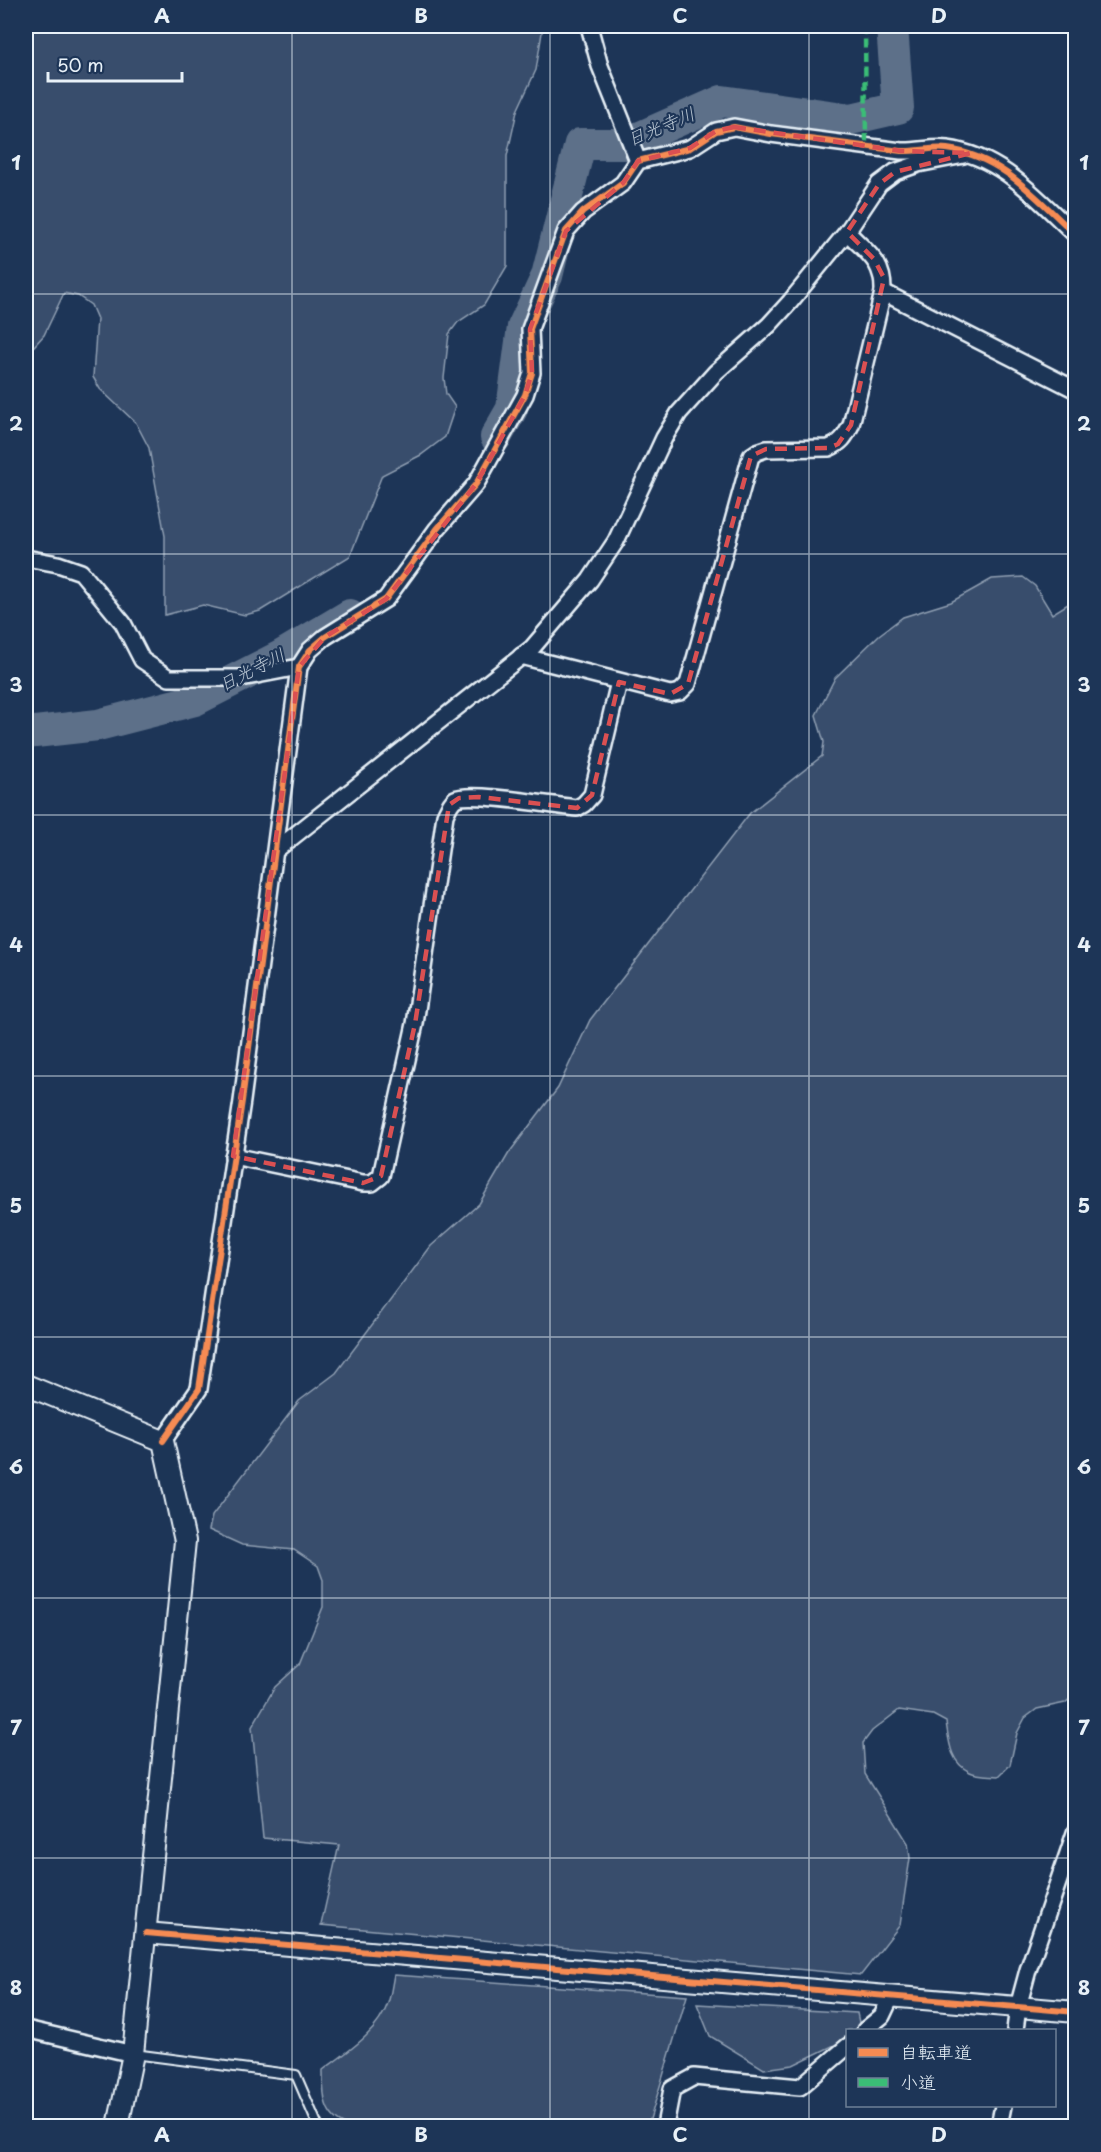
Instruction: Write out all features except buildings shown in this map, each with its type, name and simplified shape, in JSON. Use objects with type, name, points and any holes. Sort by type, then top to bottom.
[{"type":"street","points":[[589,26],[600,66],[638,161]]},
{"type":"street","points":[[118,2127],[133,2054],[185,1541],[163,1441],[199,1389],[276,850],[299,667],[309,650],[325,637],[386,599],[437,529],[476,484],[525,394],[532,373],[530,328],[566,231],[583,212],[623,183],[638,161],[690,148],[716,131],[734,127],[902,151],[918,152],[932,148],[971,153],[1006,171],[1076,235]]},
{"type":"street","points":[[276,850],[532,648],[590,580],[616,542],[664,438],[679,413],[716,372],[769,325],[790,302],[847,232],[879,184],[895,172],[918,164],[971,153]]},
{"type":"street","points":[[521,656],[670,694],[680,692],[688,684],[751,456],[766,449],[829,448],[845,438],[851,425],[884,292],[884,278],[881,269],[847,232]]},
{"type":"street","points":[[884,292],[1076,390]]},
{"type":"street","points":[[26,558],[58,564],[81,572],[123,623],[142,660],[169,678],[241,678],[299,667]]},
{"type":"street","points":[[233,1156],[363,1183],[372,1183],[381,1176],[415,1024],[445,814],[449,805],[459,798],[479,797],[577,808],[585,804],[592,795],[619,682]]},
{"type":"street","points":[[26,1385],[163,1441]]},
{"type":"street","points":[[1015,2029],[1018,2007],[1028,1970],[1076,1830]]},
{"type":"street","points":[[146,1932],[1076,2012]]},
{"type":"street","points":[[867,2029],[882,2016],[891,1997]]},
{"type":"street","points":[[26,2029],[133,2054]]},
{"type":"street","points":[[664,2127],[672,2089],[694,2077],[800,2087],[846,2048]]},
{"type":"street","points":[[999,2127],[1003,2107]]},
{"type":"lane","points":[[133,2054],[296,2075],[318,2127]]},
{"type":"highlighted area","points":[[734,127],[901,151],[971,153],[895,172],[879,184],[847,232],[874,259],[884,278],[851,425],[838,444],[829,448],[766,449],[751,456],[688,684],[670,694],[619,682],[592,795],[577,808],[479,797],[459,798],[449,805],[415,1024],[381,1176],[363,1183],[233,1156],[299,667],[325,637],[386,599],[476,484],[525,395],[532,373],[530,329],[566,231],[623,183],[638,161],[690,148],[716,131]]},
{"type":"shaded area","points":[[26,26],[543,26],[536,70],[517,111],[507,156],[507,266],[484,305],[458,322],[449,334],[444,378],[446,394],[455,407],[445,437],[421,455],[382,475],[350,556],[260,611],[245,615],[203,605],[165,615],[165,536],[149,448],[136,423],[100,389],[93,377],[97,319],[91,305],[78,296],[64,293],[44,335],[26,355]]},
{"type":"shaded area","points":[[995,26],[1075,26],[1075,31],[1059,28],[1014,32]]},
{"type":"shaded area","points":[[1023,577],[1035,586],[1052,614],[1076,599],[1075,1694],[1065,1703],[1037,1709],[1025,1718],[1017,1733],[1010,1765],[999,1776],[977,1774],[963,1768],[954,1757],[946,1722],[933,1715],[899,1710],[872,1731],[863,1743],[865,1774],[908,1843],[910,1858],[900,1925],[861,1975],[321,1925],[339,1845],[263,1838],[252,1727],[275,1687],[300,1664],[323,1607],[323,1580],[318,1566],[294,1550],[242,1545],[209,1530],[212,1516],[299,1401],[336,1373],[431,1246],[479,1204],[509,1153],[558,1088],[590,1020],[750,813],[822,756],[824,742],[816,715],[835,678],[879,635],[903,617],[951,602],[992,579]]},
{"type":"shaded area","points":[[394,1975],[687,1996],[648,2126],[348,2126],[339,2122],[333,2117],[326,2103],[323,2070],[361,2041],[377,2024],[388,2003]]},
{"type":"shaded area","points":[[697,2004],[857,2013],[860,2027],[846,2029],[846,2039],[793,2065],[764,2069],[710,2036]]},
{"type":"waterway","name":"日光寺川","points":[[496,437],[512,409],[523,327],[547,276],[580,144],[625,144],[722,101],[851,119],[898,108],[892,26]]},
{"type":"waterway","name":"日光寺川","points":[[26,733],[98,725],[195,700],[281,656],[350,615]]},
{"type":"marked path","points":[[865,26],[866,146]]},
{"type":"cycle path","points":[[163,1441],[199,1389],[242,1101],[299,667],[310,650],[325,637],[386,599],[437,529],[476,484],[525,395],[532,373],[530,329],[566,231],[583,212],[623,183],[638,161],[690,148],[716,131],[734,127],[901,151],[947,149],[967,153],[985,160],[1018,181],[1076,235]]},
{"type":"cycle path","points":[[146,1933],[1076,2012]]}]
